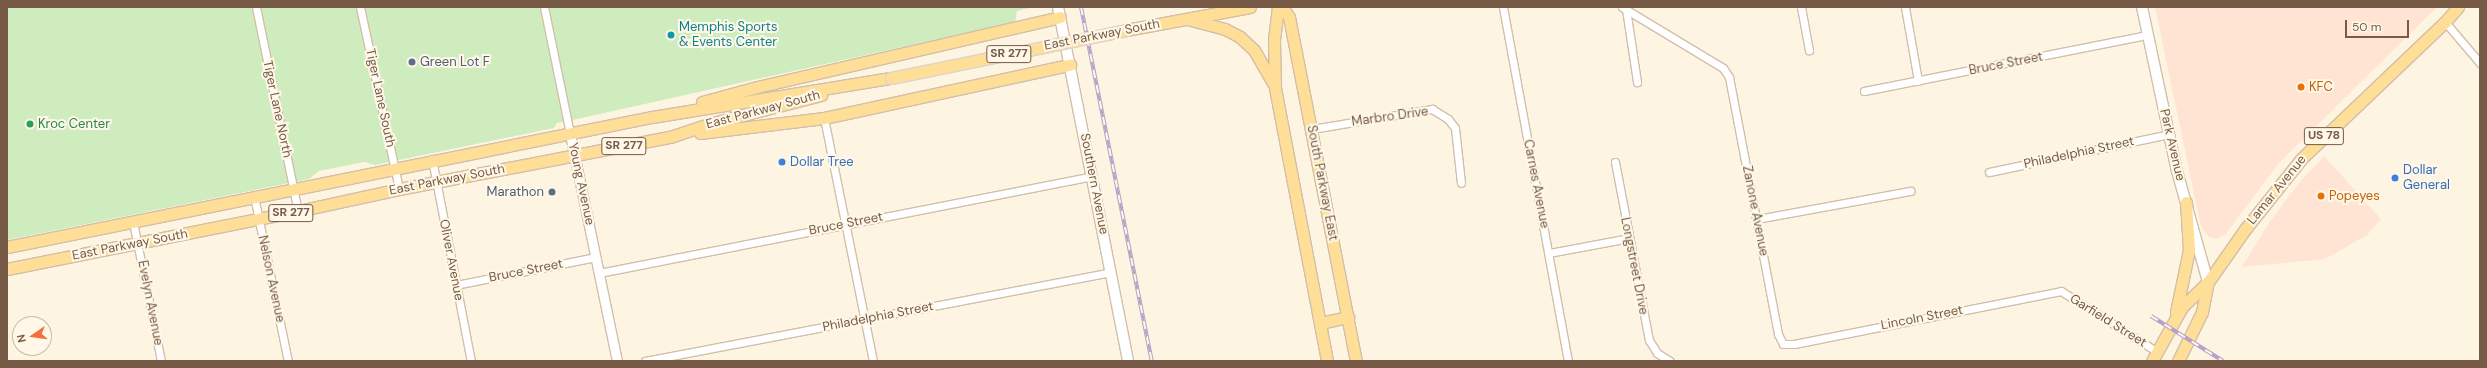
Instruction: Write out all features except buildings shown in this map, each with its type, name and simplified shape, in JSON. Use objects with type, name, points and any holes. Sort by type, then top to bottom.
[{"type":"main road","name":"East Parkway South","points":[[7,247],[395,168],[432,159],[570,134],[652,117],[888,78],[1185,18],[1250,7]]},
{"type":"main road","points":[[1278,7],[1274,41],[1275,88],[1328,361]]},
{"type":"main road","name":"South Parkway East","points":[[1282,7],[1289,17],[1356,361]]},
{"type":"main road","name":"Park Avenue","points":[[2142,7],[2169,134],[2208,282]]},
{"type":"main road","name":"Lamar Avenue","points":[[2154,356],[2182,306],[2208,282],[2246,228],[2301,159],[2445,22],[2458,7]]},
{"type":"main road","points":[[652,117],[757,87],[1059,12]]},
{"type":"main road","name":"Southern Avenue","points":[[1059,12],[1093,176],[1128,361]]},
{"type":"main road","points":[[1185,18],[1225,29],[1240,37],[1257,55],[1275,88]]},
{"type":"main road","points":[[673,136],[824,118],[1070,65]]},
{"type":"main road","name":"East Parkway South","points":[[7,269],[259,219],[399,189],[673,136],[712,123],[888,78]]},
{"type":"main road","points":[[2172,323],[2189,250],[2186,202]]},
{"type":"main road","name":"Lamar Avenue","points":[[2178,361],[2202,312],[2208,282]]},
{"type":"main road","points":[[1320,323],[1348,317]]},
{"type":"street","name":"Tiger Lane North","points":[[256,7],[298,211]]},
{"type":"street","name":"Tiger Lane South","points":[[360,7],[399,189]]},
{"type":"street","name":"Young Avenue","points":[[544,7],[617,361]]},
{"type":"street","name":"Carnes Avenue","points":[[1503,7],[1568,361]]},
{"type":"street","points":[[1801,7],[1809,50]]},
{"type":"street","points":[[1904,7],[1918,81]]},
{"type":"street","points":[[1624,8],[1637,82]]},
{"type":"street","name":"Zanone Avenue","points":[[1624,8],[1723,68],[1730,77],[1778,334],[1783,344]]},
{"type":"street","points":[[2445,22],[2480,63]]},
{"type":"street","name":"Bruce Street","points":[[1864,91],[2148,35]]},
{"type":"street","name":"Marbro Drive","points":[[1312,129],[1432,109],[1448,119],[1455,128],[1461,183]]},
{"type":"street","points":[[824,118],[873,361]]},
{"type":"street","name":"Philadelphia Street","points":[[1989,172],[2169,134]]},
{"type":"street","name":"Oliver Avenue","points":[[432,159],[471,361]]},
{"type":"street","name":"Longstreet Drive","points":[[1615,162],[1649,340],[1657,353],[1670,361]]},
{"type":"street","name":"Bruce Street","points":[[599,273],[1093,176]]},
{"type":"street","points":[[1757,218],[1910,191]]},
{"type":"street","name":"Nelson Avenue","points":[[254,196],[288,361]]},
{"type":"street","name":"Evelyn Avenue","points":[[133,222],[161,361]]},
{"type":"street","points":[[1549,253],[1629,238]]},
{"type":"street","name":"Bruce Street","points":[[456,285],[596,257]]},
{"type":"street","name":"Philadelphia Street","points":[[645,361],[1111,272]]},
{"type":"street","name":"Lincoln Street","points":[[1783,344],[1794,344],[2061,290]]},
{"type":"street","name":"Garfield Street","points":[[2061,290],[2154,356]]},
{"type":"shaded area","points":[[2155,7],[2437,7],[2278,164],[2226,234],[2218,239],[2209,237],[2201,227]]},
{"type":"shaded area","points":[[2324,156],[2381,219],[2367,235],[2325,259],[2242,267],[2269,223],[2298,184]]},
{"type":"green space","points":[[7,7],[1034,7],[1017,11],[1015,22],[557,123],[554,128],[375,165],[364,162],[319,171],[309,179],[7,240]]},
{"type":"railway","points":[[1081,7],[1152,361]]},
{"type":"railway","points":[[2151,316],[2223,361]]},
{"type":"place","name":"Memphis Sports & Events Center","points":[[671,35]]},
{"type":"place","name":"Green Lot F","points":[[412,62]]},
{"type":"place","name":"KFC","points":[[2301,87]]},
{"type":"place","name":"Kroc Center","points":[[30,124]]},
{"type":"place","name":"Dollar Tree","points":[[782,162]]},
{"type":"place","name":"Dollar General","points":[[2395,178]]},
{"type":"place","name":"Marathon","points":[[552,192]]},
{"type":"place","name":"Popeyes","points":[[2321,196]]}]
